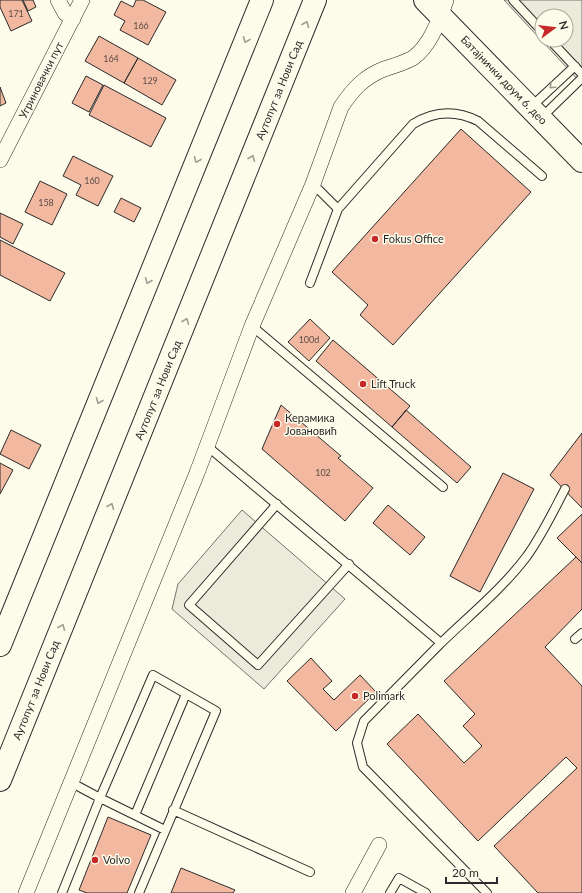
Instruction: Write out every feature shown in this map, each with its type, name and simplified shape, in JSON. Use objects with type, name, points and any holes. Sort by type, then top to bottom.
[{"type":"main road","name":"Аутопут за Нови Сад","points":[[0,780],[316,0]]},
{"type":"main road","name":"Батајнички друм 6. део","points":[[425,0],[444,8],[536,113],[582,161]]},
{"type":"main road","points":[[0,645],[259,1]]},
{"type":"street","points":[[58,0],[65,12],[73,19]]},
{"type":"street","name":"Угриновачки пут","points":[[0,160],[82,0]]},
{"type":"street","points":[[26,893],[72,783],[207,446],[252,326],[313,184],[341,107],[364,79],[413,58],[430,38],[444,8]]},
{"type":"street","points":[[353,893],[379,845]]},
{"type":"lane","points":[[513,0],[534,22]]},
{"type":"lane","points":[[558,48],[580,72]]},
{"type":"lane","points":[[536,113],[580,72]]},
{"type":"lane","points":[[536,113],[580,72]]},
{"type":"lane","points":[[310,283],[338,209],[413,124],[433,114],[451,113],[466,115],[478,120],[542,176]]},
{"type":"lane","points":[[313,184],[338,209]]},
{"type":"lane","points":[[252,326],[443,487]]},
{"type":"lane","points":[[207,446],[441,643]]},
{"type":"lane","points":[[487,893],[363,767],[357,743],[364,721],[522,562],[544,529],[565,489]]},
{"type":"lane","points":[[277,504],[189,605],[258,665],[349,564]]},
{"type":"lane","points":[[575,639],[582,633]]},
{"type":"lane","points":[[62,893],[100,798],[153,675],[216,711],[139,893]]},
{"type":"lane","points":[[135,815],[186,694]]},
{"type":"lane","points":[[72,783],[165,830]]},
{"type":"lane","points":[[174,810],[310,872]]},
{"type":"lane","points":[[390,893],[399,878],[426,893]]},
{"type":"shaded area","points":[[504,0],[582,0],[582,84],[549,48],[574,48],[574,8],[534,8],[534,32]]},
{"type":"shaded area","points":[[242,510],[345,599],[264,689],[172,609],[178,584]]},
{"type":"building","points":[[0,0],[22,0],[32,21],[11,31],[0,7]]},
{"type":"building","points":[[23,0],[33,0],[36,7],[28,11]]},
{"type":"building","points":[[136,0],[143,0],[166,12],[148,45],[120,30],[125,21],[114,15],[121,1],[133,7]]},
{"type":"building","points":[[99,36],[138,58],[124,83],[85,61]]},
{"type":"building","points":[[138,58],[176,80],[162,105],[124,83]]},
{"type":"building","points":[[86,76],[103,85],[89,112],[72,103]]},
{"type":"building","points":[[104,85],[166,118],[151,147],[89,115]]},
{"type":"building","points":[[0,87],[6,103],[0,106]]},
{"type":"building","points":[[461,129],[531,192],[393,345],[360,315],[368,305],[332,272]]},
{"type":"building","points":[[73,156],[113,176],[98,206],[76,195],[81,185],[63,176]]},
{"type":"building","points":[[40,181],[67,194],[52,225],[25,212]]},
{"type":"building","points":[[121,198],[141,208],[134,222],[114,212]]},
{"type":"building","points":[[0,213],[23,224],[13,244],[0,237]]},
{"type":"building","points":[[0,240],[65,273],[50,301],[0,275]]},
{"type":"building","points":[[310,319],[330,338],[309,361],[288,342]]},
{"type":"building","name":"Lift Truck","points":[[333,340],[410,406],[392,427],[316,361]]},
{"type":"building","points":[[281,405],[341,456],[338,458],[373,488],[345,521],[262,449]]},
{"type":"building","points":[[406,410],[471,467],[457,483],[392,427]]},
{"type":"building","points":[[11,430],[41,445],[29,469],[0,454]]},
{"type":"building","points":[[582,433],[582,508],[550,475]]},
{"type":"building","points":[[0,463],[13,470],[0,494]]},
{"type":"building","points":[[503,473],[534,489],[480,592],[450,576]]},
{"type":"building","points":[[388,505],[425,537],[410,555],[373,523]]},
{"type":"building","points":[[582,514],[582,563],[557,538]]},
{"type":"building","points":[[576,557],[582,563],[582,609],[545,647],[582,686],[582,893],[538,893],[494,846],[577,768],[566,757],[478,841],[387,744],[418,714],[464,763],[482,746],[463,726],[475,714],[444,681]]},
{"type":"building","name":"Polimark","points":[[311,658],[332,681],[323,689],[334,700],[360,675],[376,692],[336,731],[287,681]]},
{"type":"building","points":[[108,817],[151,835],[127,893],[87,893],[79,890]]},
{"type":"building","points":[[181,868],[235,890],[233,893],[171,893]]},
{"type":"place","name":"Fokus Office","points":[[375,239]]},
{"type":"place","name":"Lift Truck","points":[[363,384]]},
{"type":"place","name":"Керамика Јовановић","points":[[277,424]]},
{"type":"place","name":"Polimark","points":[[355,696]]},
{"type":"place","name":"Volvo","points":[[95,860]]}]
